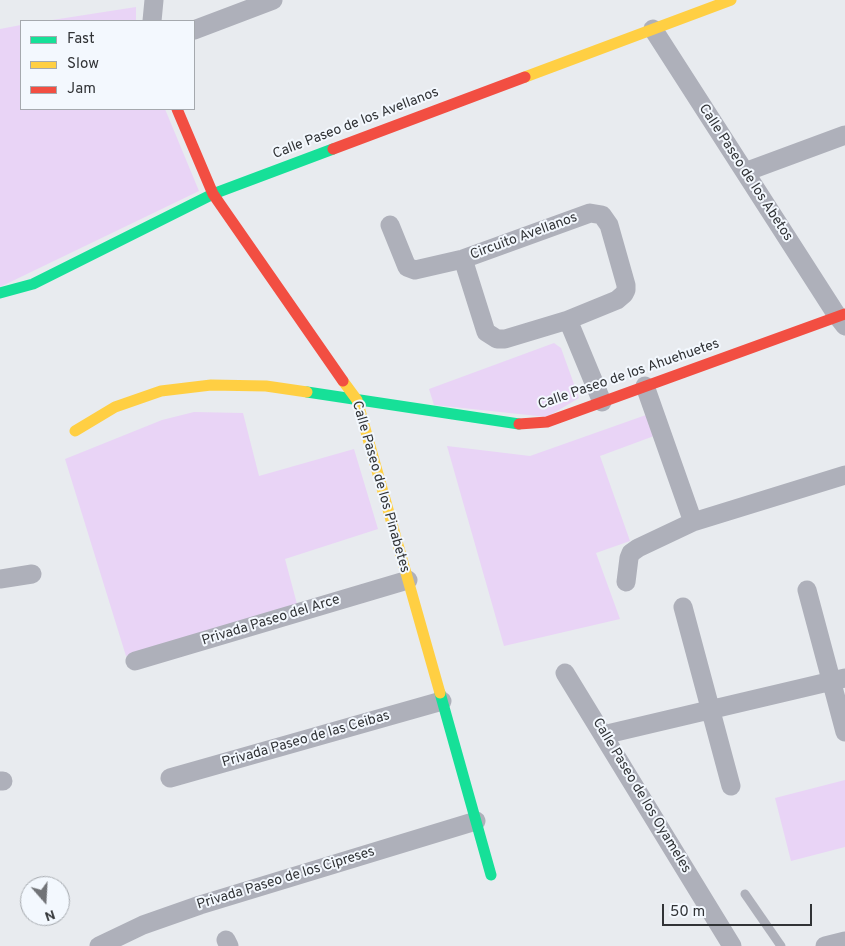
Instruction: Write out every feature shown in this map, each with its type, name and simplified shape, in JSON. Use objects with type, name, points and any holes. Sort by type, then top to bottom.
[{"type":"street","points":[[152,20],[154,0]]},
{"type":"street","points":[[195,30],[273,0]]},
{"type":"street","name":"Calle Paseo de los Avellanos","points":[[0,294],[33,284],[213,194],[731,0]]},
{"type":"street","name":"Calle Paseo de los Abetos","points":[[653,29],[744,172],[843,319]]},
{"type":"street","name":"Calle Paseo de los Pinabetes","points":[[177,110],[213,194],[357,400],[491,875]]},
{"type":"street","points":[[744,172],[845,135]]},
{"type":"street","name":"Circuito Avellanos","points":[[590,213],[602,215],[609,225],[626,290],[617,300],[568,320],[505,339],[497,339],[486,332],[463,259],[590,213]]},
{"type":"street","points":[[390,225],[407,267],[410,269],[414,270],[463,259]]},
{"type":"street","name":"Calle Paseo de los Ahuehuetes","points":[[75,431],[115,407],[161,391],[210,385],[266,386],[513,424],[547,422],[645,386],[843,319]]},
{"type":"street","points":[[568,320],[602,402]]},
{"type":"street","points":[[645,386],[693,522]]},
{"type":"street","points":[[626,582],[629,558],[634,550],[693,522],[845,475]]},
{"type":"street","points":[[0,579],[32,574]]},
{"type":"street","name":"Privada Paseo del Arce","points":[[135,662],[408,580]]},
{"type":"street","points":[[807,590],[838,680],[845,732]]},
{"type":"street","points":[[683,607],[731,786]]},
{"type":"street","name":"Calle Paseo de los Oyameles","points":[[564,673],[732,946]]},
{"type":"street","points":[[603,735],[838,680]]},
{"type":"street","name":"Privada Paseo de las Ceibas","points":[[170,778],[442,701]]},
{"type":"street","name":"Privada Paseo de los Cipreses","points":[[99,946],[143,925],[200,905],[476,821]]},
{"type":"street","points":[[825,946],[845,941]]},
{"type":"lane","points":[[744,894],[781,946]]},
{"type":"shaded area","points":[[136,7],[136,20],[52,20]]},
{"type":"shaded area","points":[[20,25],[20,110],[165,110],[199,191],[0,287],[0,29]]},
{"type":"shaded area","points":[[554,343],[561,348],[579,398],[547,417],[434,405],[429,389]]},
{"type":"shaded area","points":[[194,412],[243,413],[259,476],[354,449],[378,529],[285,559],[297,604],[126,656],[65,459],[162,420]]},
{"type":"shaded area","points":[[646,415],[654,436],[600,456],[630,541],[596,553],[620,619],[504,646],[447,446],[530,456]]},
{"type":"shaded area","points":[[845,780],[845,847],[791,861],[775,798]]},
{"type":"traffic: fast","points":[[0,293],[33,284],[213,194],[333,149]]},
{"type":"traffic: fast","points":[[307,392],[519,424]]},
{"type":"traffic: fast","points":[[440,693],[491,875]]},
{"type":"traffic: slow","points":[[525,77],[731,0]]},
{"type":"traffic: slow","points":[[343,381],[357,400],[440,693]]},
{"type":"traffic: slow","points":[[75,431],[115,407],[161,391],[211,385],[266,386],[307,392]]},
{"type":"traffic: jam","points":[[333,149],[525,77]]},
{"type":"traffic: jam","points":[[177,110],[213,194],[343,381]]},
{"type":"traffic: jam","points":[[519,424],[547,422],[845,314]]}]
